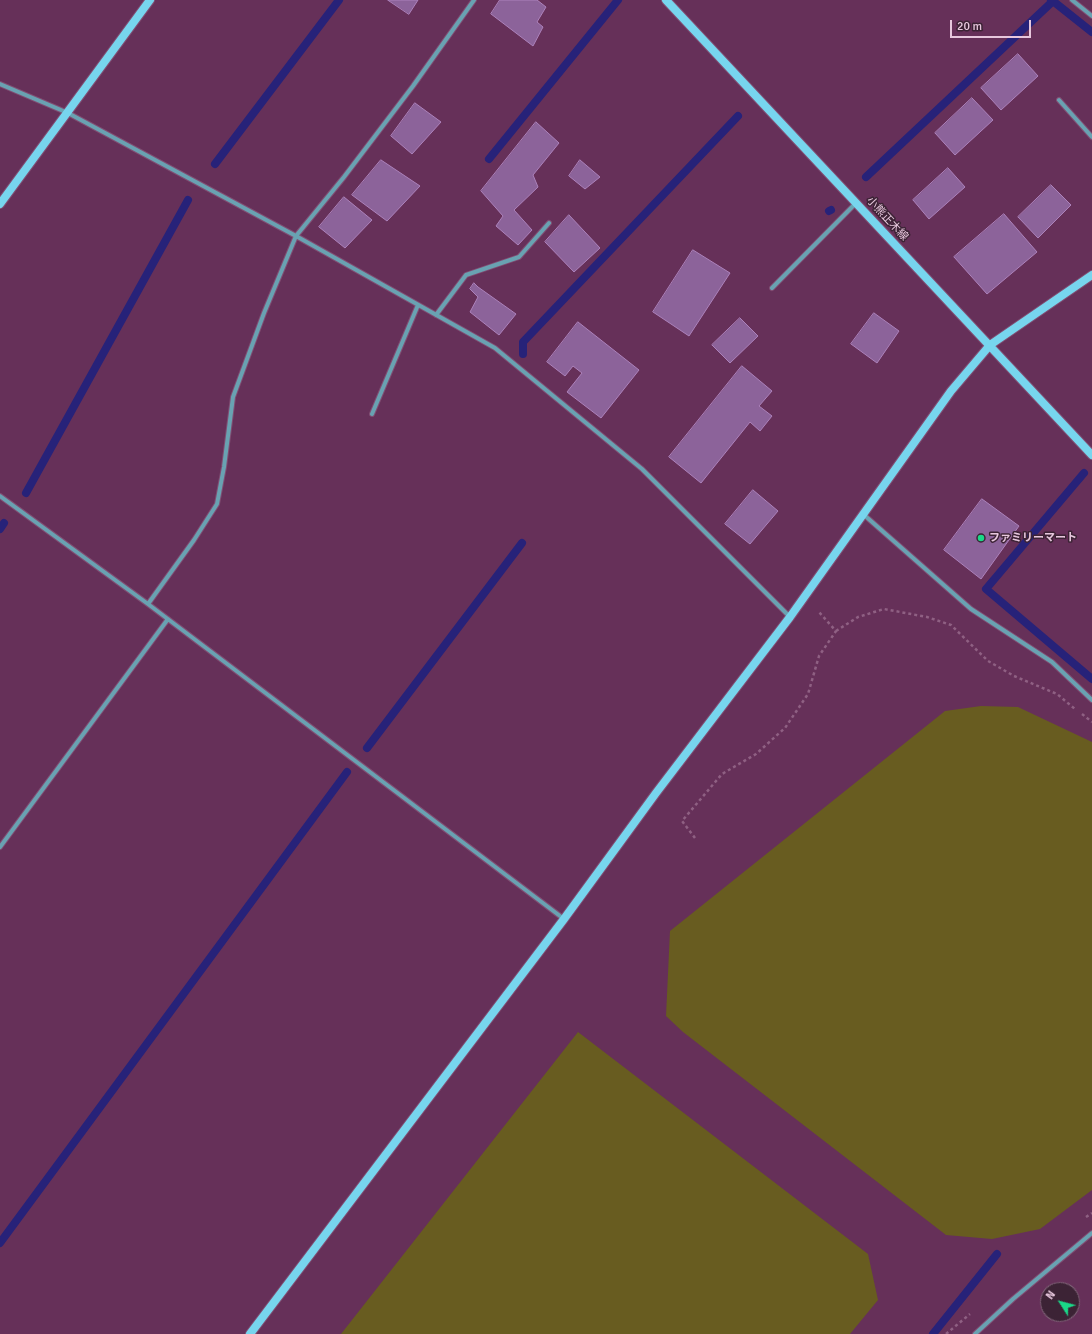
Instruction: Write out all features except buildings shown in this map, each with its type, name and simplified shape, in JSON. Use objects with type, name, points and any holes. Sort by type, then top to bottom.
[{"type":"street","points":[[0,204],[150,0]]},
{"type":"street","points":[[148,604],[194,540],[217,504],[224,467],[233,398],[264,313],[296,236],[413,86],[474,0]]},
{"type":"street","name":"小熊正木線","points":[[666,0],[1092,455]]},
{"type":"street","points":[[1072,0],[1092,16]]},
{"type":"street","points":[[0,84],[68,113],[296,236],[495,348],[642,468],[790,617]]},
{"type":"street","points":[[1059,100],[1092,137]]},
{"type":"street","points":[[772,288],[856,203]]},
{"type":"street","points":[[436,315],[466,275],[519,257],[549,223]]},
{"type":"street","points":[[250,1334],[790,617],[950,391],[990,345],[1092,275]]},
{"type":"street","points":[[372,414],[418,305]]},
{"type":"street","points":[[0,496],[148,604],[564,919]]},
{"type":"street","points":[[863,514],[971,609],[1052,662],[1092,700]]},
{"type":"street","points":[[0,847],[168,620]]},
{"type":"street","points":[[974,1334],[1012,1299],[1092,1233]]},
{"type":"path","points":[[695,838],[682,821],[722,774],[756,754],[785,728],[808,694],[819,656],[836,630],[858,617],[884,609],[927,617],[951,625],[988,661],[1014,676],[1057,694],[1092,722]]},
{"type":"path","points":[[818,611],[836,630]]},
{"type":"shaded area","points":[[981,706],[1018,707],[1092,742],[1092,1190],[1040,1229],[992,1239],[946,1235],[683,1032],[666,1016],[670,931],[945,711]]},
{"type":"shaded area","points":[[578,1032],[868,1254],[878,1300],[850,1334],[341,1334]]},
{"type":"waterway","points":[[215,164],[339,0]]},
{"type":"waterway","points":[[489,159],[618,0]]},
{"type":"waterway","points":[[866,177],[1053,1],[1051,0]]},
{"type":"waterway","points":[[1053,1],[1092,32]]},
{"type":"waterway","points":[[523,354],[523,342],[738,116]]},
{"type":"waterway","points":[[26,493],[188,200]]},
{"type":"waterway","points":[[1084,473],[986,589],[1092,679]]},
{"type":"waterway","points":[[0,529],[4,523]]},
{"type":"waterway","points":[[367,748],[522,543]]},
{"type":"waterway","points":[[0,1243],[347,772]]},
{"type":"waterway","points":[[933,1334],[997,1254]]},
{"type":"place","name":"ファミリーマート","points":[[981,538]]}]
